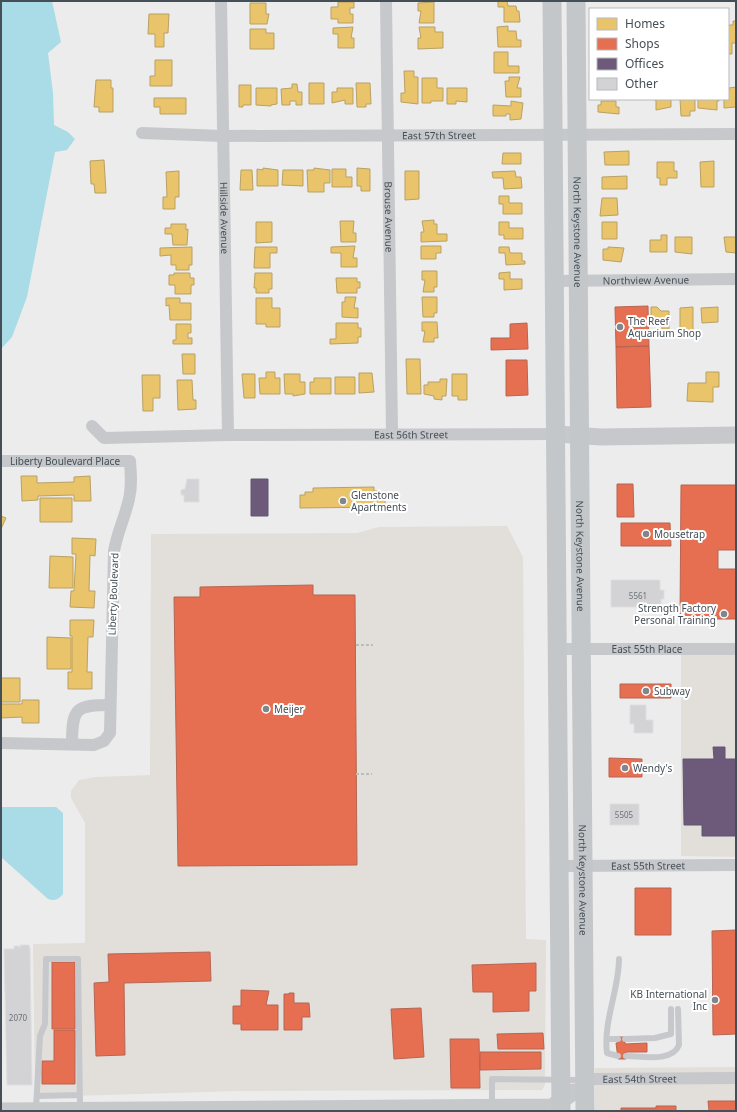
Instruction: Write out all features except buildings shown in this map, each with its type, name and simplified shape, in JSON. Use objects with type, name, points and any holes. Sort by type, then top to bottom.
[{"type":"main road","name":"North Keystone Avenue","points":[[552,1],[560,866],[571,1091],[585,1111]]},
{"type":"main road","name":"North Keystone Avenue","points":[[571,1091],[584,866],[576,1]]},
{"type":"street","name":"Hillside Avenue","points":[[221,1],[228,434]]},
{"type":"street","name":"Brouse Avenue","points":[[386,1],[392,433]]},
{"type":"street","name":"East 57th Street","points":[[142,133],[223,136],[736,134]]},
{"type":"street","name":"Northview Avenue","points":[[555,281],[736,279]]},
{"type":"street","name":"East 56th Street","points":[[92,426],[104,438],[228,434],[392,433],[557,434],[580,436],[736,435]]},
{"type":"street","name":"Liberty Boulevard Place","points":[[1,461],[130,461]]},
{"type":"street","name":"Liberty Boulevard","points":[[1,743],[72,743],[94,745],[104,741],[111,729],[110,705],[114,551],[118,530],[129,500],[131,486],[130,461]]},
{"type":"street","name":"East 55th Place","points":[[558,649],[736,649]]},
{"type":"street","points":[[72,743],[72,722],[80,709],[89,705],[110,705]]},
{"type":"street","name":"East 55th Street","points":[[560,866],[736,865]]},
{"type":"street","name":"East 54th Street","points":[[1,1111],[36,1103],[80,1102],[129,1110],[552,1107],[571,1091],[593,1079],[736,1078]]},
{"type":"lane","points":[[36,1103],[40,1036],[45,1024],[46,960],[78,958],[80,1102]]},
{"type":"lane","points":[[618,1056],[607,1053],[607,1039],[619,958]]},
{"type":"lane","points":[[607,1039],[655,1038],[671,1034],[675,1009],[679,1045],[677,1050],[671,1055],[626,1056]]},
{"type":"lane","points":[[492,1108],[492,1079],[571,1091]]},
{"type":"path","points":[[356,645],[373,645]]},
{"type":"path","points":[[356,774],[372,774]]},
{"type":"shaded area","points":[[507,526],[523,557],[526,939],[546,940],[545,1085],[542,1090],[238,1091],[40,1097],[35,1092],[33,944],[85,943],[85,823],[71,798],[71,791],[79,780],[96,777],[150,775],[151,534],[357,533],[379,527]]},
{"type":"shaded area","points":[[736,652],[736,857],[681,856],[681,653]]},
{"type":"shaded area","points":[[736,1067],[736,1111],[595,1111],[595,1068]]},
{"type":"water","points":[[1,1],[52,1],[61,42],[48,53],[53,93],[54,125],[68,132],[75,139],[67,150],[55,152],[27,297],[12,337],[1,349]]},
{"type":"water","points":[[1,807],[56,807],[63,813],[63,894],[58,899],[48,899],[1,857]]},
{"type":"place","name":"The Reef Aquarium Shop","points":[[620,327]]},
{"type":"place","name":"Glenstone Apartments","points":[[343,501]]},
{"type":"place","name":"Mousetrap","points":[[646,534]]},
{"type":"place","name":"Strength Factory Personal Training","points":[[724,614]]},
{"type":"place","name":"Subway","points":[[646,691]]},
{"type":"place","name":"Meijer","points":[[266,709]]},
{"type":"place","name":"Wendy's","points":[[625,768]]},
{"type":"place","name":"KB International Inc","points":[[715,1000]]}]
